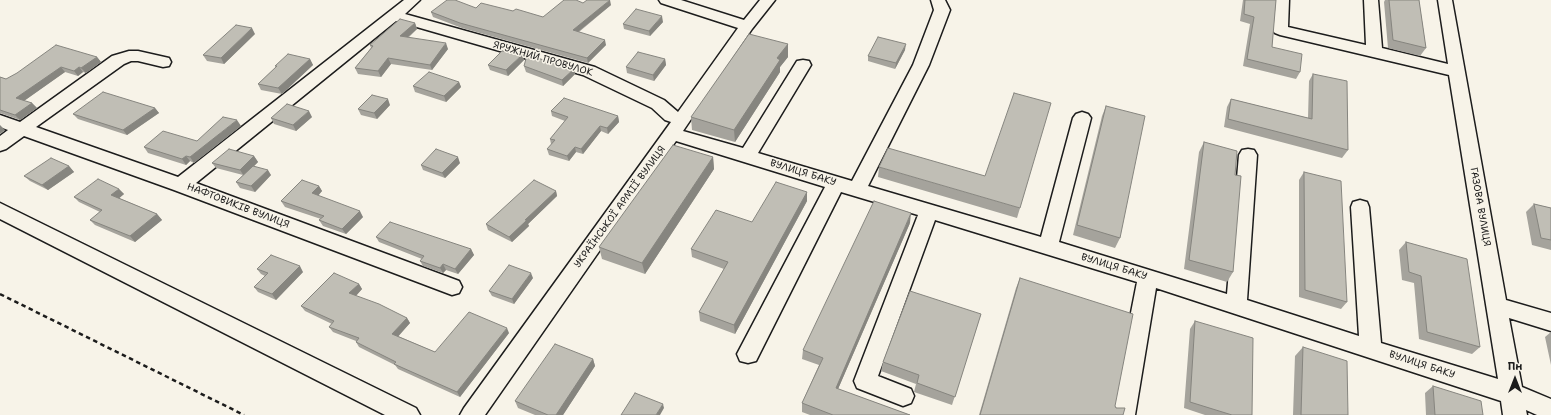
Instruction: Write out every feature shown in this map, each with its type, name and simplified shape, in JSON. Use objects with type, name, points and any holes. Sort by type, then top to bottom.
[{"type":"street","points":[[182,185],[331,64],[395,16],[413,0]]},
{"type":"street","points":[[666,0],[747,26]]},
{"type":"street","name":"УКРАЇНСЬКОЇ АРМІЇ ВУЛИЦЯ","points":[[472,415],[678,127],[747,26],[768,0]]},
{"type":"street","points":[[857,189],[921,65],[942,10],[938,0]]},
{"type":"street","points":[[1282,0],[1280,30],[1457,71]]},
{"type":"street","points":[[1371,0],[1374,52]]},
{"type":"street","name":"ГАЗОВА ВУЛИЦЯ","points":[[1445,0],[1515,415]]},
{"type":"street","name":"ЯРУЖНИЙ ПРОВУЛОК","points":[[395,16],[589,71],[658,104],[671,116],[678,127]]},
{"type":"street","points":[[0,145],[118,60],[129,56],[138,56],[163,62]]},
{"type":"street","points":[[747,156],[803,65]]},
{"type":"street","points":[[1048,247],[1082,118]]},
{"type":"street","name":"НАФТОВИКІВ ВУЛИЦЯ","points":[[0,121],[182,185],[452,287]]},
{"type":"street","name":"ВУЛИЦЯ БАКУ","points":[[678,127],[747,156],[1148,277],[1512,394],[1551,410]]},
{"type":"street","points":[[1236,306],[1248,155]]},
{"type":"street","points":[[748,354],[836,183]]},
{"type":"street","points":[[1360,207],[1370,349]]},
{"type":"street","points":[[0,210],[408,415]]},
{"type":"street","points":[[903,396],[865,381],[929,211]]},
{"type":"street","points":[[1123,415],[1148,277]]},
{"type":"street","points":[[1497,306],[1551,322]]},
{"type":"path","points":[[0,294],[244,415]]},
{"type":"building","points":[[447,0],[455,0],[476,8],[481,3],[513,11],[516,9],[543,17],[564,0],[576,0],[583,3],[587,0],[610,0],[573,30],[605,40],[587,58],[460,23],[431,12]]},
{"type":"building","points":[[1245,0],[1276,0],[1272,47],[1302,54],[1300,72],[1247,59],[1254,17],[1244,14]]},
{"type":"building","points":[[1389,0],[1419,0],[1426,48],[1393,40]]},
{"type":"building","points":[[636,9],[662,16],[649,31],[623,24]]},
{"type":"building","points":[[400,19],[415,23],[400,36],[446,43],[430,65],[388,58],[378,71],[355,68],[373,46],[370,45]]},
{"type":"building","points":[[236,25],[252,28],[221,58],[203,55]]},
{"type":"building","points":[[749,34],[788,44],[777,58],[780,60],[734,130],[691,117]]},
{"type":"building","points":[[878,37],[906,44],[896,63],[868,56]]},
{"type":"building","points":[[56,45],[97,57],[74,71],[61,67],[16,98],[32,103],[15,115],[0,110],[0,77],[6,79],[17,73]]},
{"type":"building","points":[[502,51],[523,54],[506,70],[488,65]]},
{"type":"building","points":[[638,52],[665,59],[653,75],[626,67]]},
{"type":"building","points":[[288,54],[310,59],[278,88],[258,84],[277,66],[275,66]]},
{"type":"building","points":[[527,55],[574,69],[562,80],[524,66]]},
{"type":"building","points":[[429,72],[459,82],[444,96],[413,86]]},
{"type":"building","points":[[1313,74],[1347,81],[1348,150],[1228,119],[1231,99],[1312,119]]},
{"type":"building","points":[[103,92],[155,108],[123,130],[73,114]]},
{"type":"building","points":[[1014,93],[1051,103],[1020,208],[879,167],[888,148],[985,176]]},
{"type":"building","points":[[372,95],[388,99],[374,113],[358,109]]},
{"type":"building","points":[[564,98],[618,116],[607,128],[600,126],[581,149],[575,147],[567,156],[547,149],[555,140],[550,139],[568,117],[551,111]]},
{"type":"building","points":[[287,104],[309,111],[293,125],[271,118]]},
{"type":"building","points":[[1106,106],[1145,116],[1120,238],[1077,225]]},
{"type":"building","points":[[223,117],[237,120],[190,157],[186,156],[182,159],[144,147],[163,131],[197,141]]},
{"type":"building","points":[[1204,142],[1237,151],[1235,175],[1241,176],[1233,272],[1189,260]]},
{"type":"building","points":[[673,145],[713,157],[642,263],[599,247]]},
{"type":"building","points":[[229,149],[254,156],[240,170],[212,163]]},
{"type":"building","points":[[436,149],[458,157],[442,173],[421,165]]},
{"type":"building","points":[[51,158],[69,166],[42,185],[24,176]]},
{"type":"building","points":[[253,166],[268,170],[251,186],[236,182]]},
{"type":"building","points":[[1304,172],[1341,181],[1347,302],[1305,290]]},
{"type":"building","points":[[98,179],[119,189],[111,195],[157,214],[130,236],[90,220],[102,210],[74,197]]},
{"type":"building","points":[[302,180],[319,186],[312,193],[360,211],[342,229],[319,220],[324,216],[281,201]]},
{"type":"building","points":[[534,180],[556,191],[509,237],[486,224]]},
{"type":"building","points":[[776,182],[807,192],[734,325],[699,312],[728,262],[691,249],[716,210],[752,222]]},
{"type":"building","points":[[874,201],[911,213],[836,388],[910,415],[833,415],[802,403],[823,358],[803,350]]},
{"type":"building","points":[[1534,204],[1551,208],[1551,240],[1541,238]]},
{"type":"building","points":[[390,222],[471,249],[455,269],[443,264],[440,268],[420,261],[424,256],[376,237]]},
{"type":"building","points":[[1406,242],[1467,259],[1480,347],[1427,332],[1421,276],[1409,272]]},
{"type":"building","points":[[271,255],[300,266],[272,294],[254,287],[268,273],[257,269]]},
{"type":"building","points":[[509,265],[531,273],[512,299],[489,291]]},
{"type":"building","points":[[334,273],[359,284],[349,293],[379,304],[407,318],[392,334],[435,352],[469,312],[507,328],[457,392],[394,364],[396,362],[356,342],[359,338],[329,327],[334,321],[301,306]]},
{"type":"building","points":[[1020,278],[1133,314],[1115,406],[1116,408],[1125,408],[1123,415],[980,415]]},
{"type":"building","points":[[910,291],[981,314],[955,397],[917,383],[919,375],[883,362]]},
{"type":"building","points":[[1195,321],[1253,338],[1252,415],[1232,415],[1190,402]]},
{"type":"building","points":[[555,344],[593,359],[556,415],[548,415],[515,401]]},
{"type":"building","points":[[1303,347],[1347,361],[1348,415],[1301,415]]},
{"type":"building","points":[[1433,386],[1481,401],[1483,415],[1435,415]]},
{"type":"building","points":[[635,393],[663,404],[656,415],[621,415]]}]
